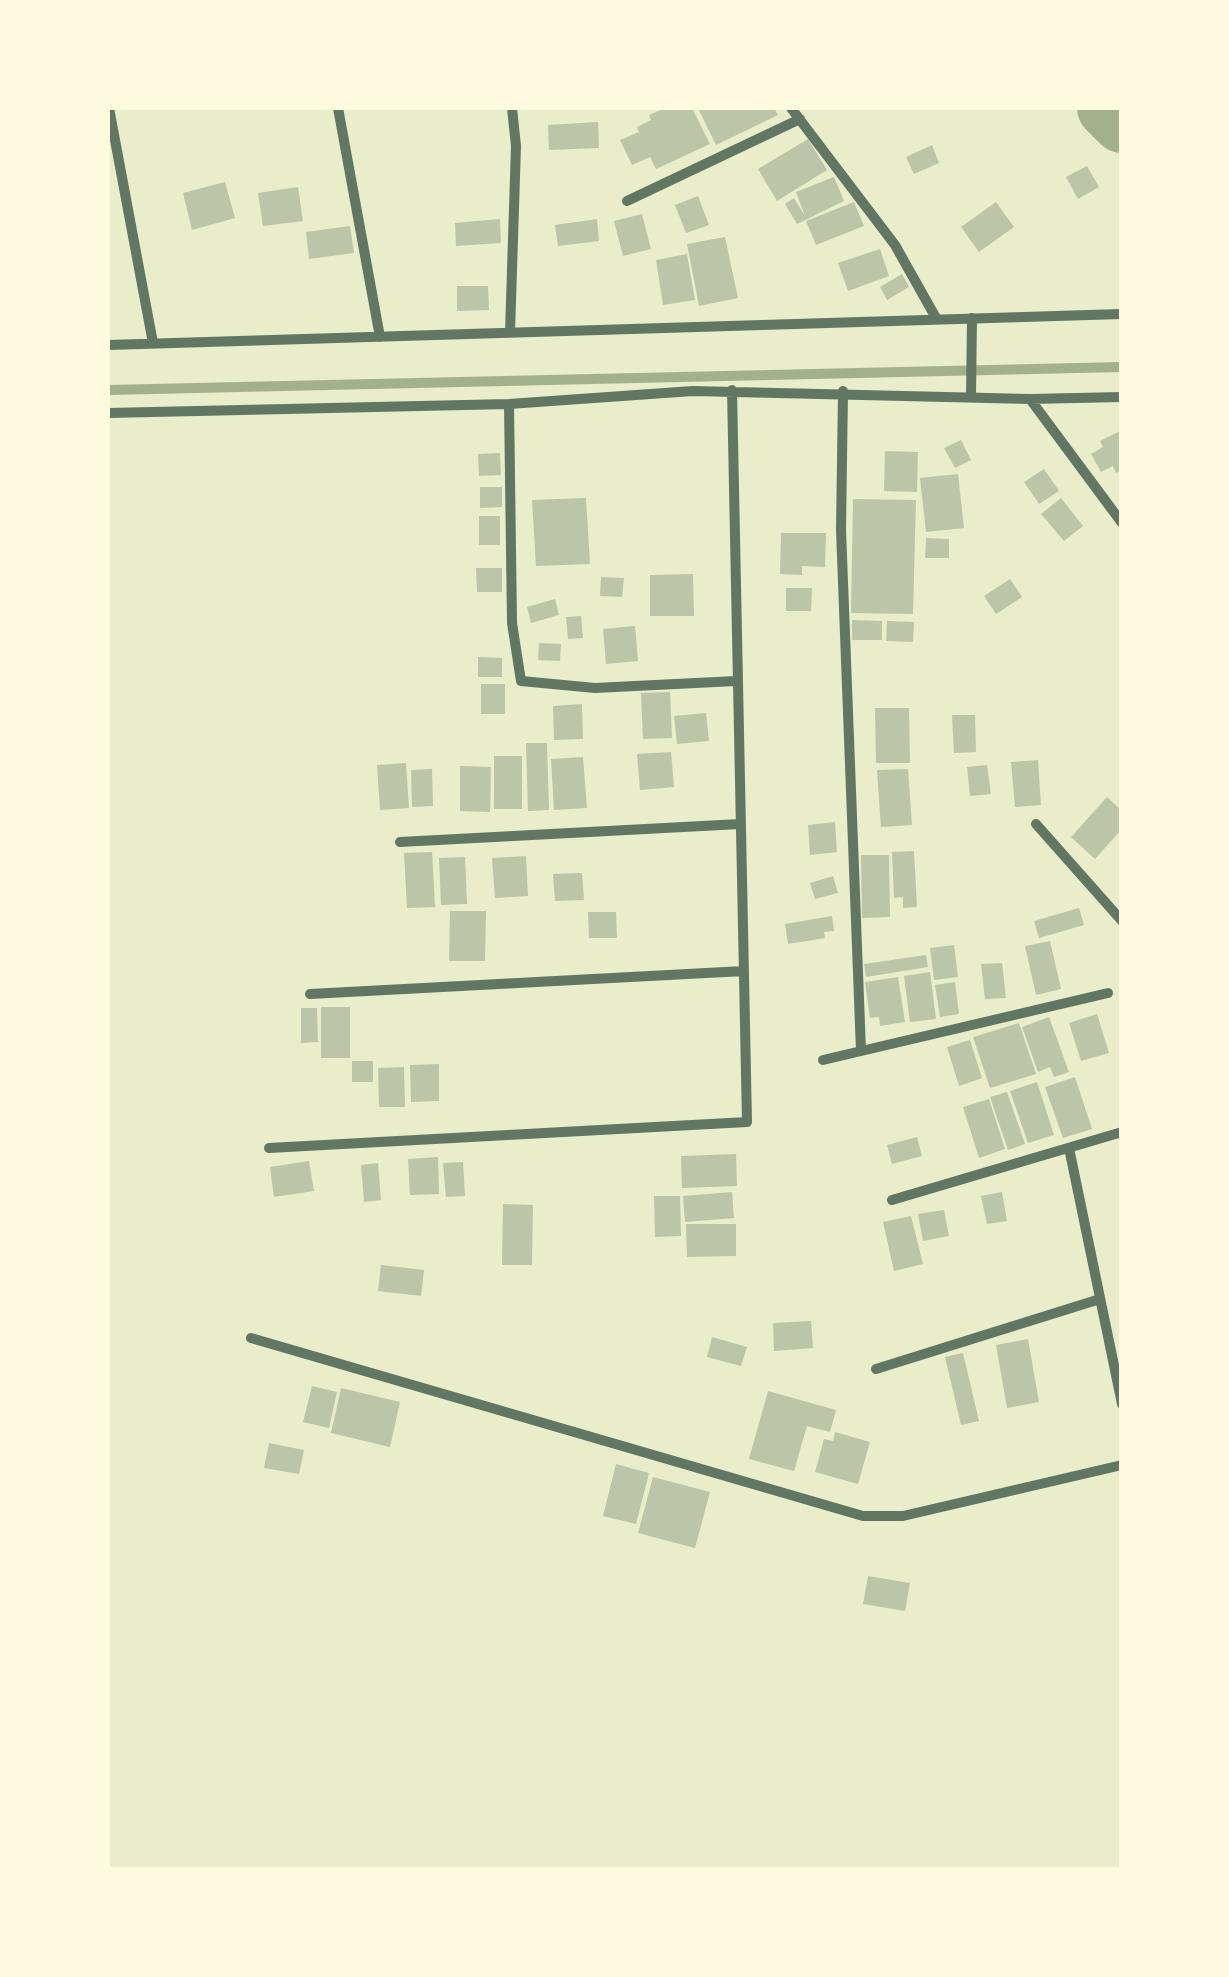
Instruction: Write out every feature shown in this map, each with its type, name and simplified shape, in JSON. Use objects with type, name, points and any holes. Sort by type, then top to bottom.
[{"type":"street","points":[[109,108],[153,343]]},
{"type":"street","points":[[338,108],[380,337]]},
{"type":"street","points":[[510,332],[516,146],[512,108]]},
{"type":"street","points":[[790,108],[895,245],[936,318]]},
{"type":"street","points":[[628,201],[800,119]]},
{"type":"street","points":[[108,345],[936,318],[972,322],[1122,314]]},
{"type":"street","points":[[971,390],[972,322]]},
{"type":"street","points":[[269,1148],[747,1122],[732,390]]},
{"type":"street","points":[[108,413],[509,404],[732,390],[971,390],[1030,399],[1122,397]]},
{"type":"street","points":[[843,391],[842,530],[861,1051]]},
{"type":"street","points":[[1030,399],[1122,523]]},
{"type":"street","points":[[509,404],[510,556],[518,676],[528,684],[595,688],[736,680]]},
{"type":"street","points":[[400,842],[740,824]]},
{"type":"street","points":[[1036,824],[1122,921]]},
{"type":"street","points":[[310,994],[744,971]]},
{"type":"street","points":[[823,1060],[1108,993]]},
{"type":"street","points":[[892,1200],[1122,1132]]},
{"type":"street","points":[[1069,1148],[1122,1404]]},
{"type":"street","points":[[876,1368],[1100,1299]]},
{"type":"street","points":[[250,1338],[863,1516],[903,1516],[1122,1464]]},
{"type":"building","points":[[665,108],[692,108],[710,144],[656,169],[650,157],[632,165],[620,140],[639,132],[637,127],[651,120],[649,115]]},
{"type":"building","points":[[698,108],[774,108],[778,115],[716,145]]},
{"type":"building","points":[[598,122],[599,148],[549,150],[548,125]]},
{"type":"building","points":[[808,139],[827,170],[777,201],[758,169]]},
{"type":"building","points":[[932,145],[939,163],[914,174],[906,157]]},
{"type":"building","points":[[1087,166],[1099,187],[1078,199],[1066,177]]},
{"type":"building","points":[[834,177],[844,201],[797,224],[785,204],[794,198],[805,216],[796,192]]},
{"type":"building","points":[[225,182],[235,218],[192,230],[183,193]]},
{"type":"building","points":[[298,187],[303,221],[263,226],[258,193]]},
{"type":"building","points":[[698,196],[709,225],[686,233],[675,205]]},
{"type":"building","points":[[854,202],[864,226],[816,245],[806,221]]},
{"type":"building","points":[[996,202],[1014,227],[979,252],[961,227]]},
{"type":"building","points":[[642,214],[651,249],[623,256],[614,221]]},
{"type":"building","points":[[500,219],[501,243],[456,246],[455,223]]},
{"type":"building","points":[[597,219],[599,241],[558,246],[555,225]]},
{"type":"building","points":[[350,226],[354,253],[309,259],[306,232]]},
{"type":"building","points":[[725,237],[738,298],[699,306],[687,244]]},
{"type":"building","points":[[880,249],[889,276],[848,291],[838,263]]},
{"type":"building","points":[[687,254],[695,300],[663,305],[656,260]]},
{"type":"building","points":[[902,274],[909,287],[887,300],[880,287]]},
{"type":"building","points":[[457,286],[488,286],[489,310],[457,311]]},
{"type":"building","points":[[1122,430],[1122,470],[1116,473],[1113,466],[1101,472],[1091,454],[1103,447],[1100,441]]},
{"type":"building","points":[[961,440],[971,460],[955,468],[944,448]]},
{"type":"building","points":[[885,451],[918,452],[917,492],[884,491]]},
{"type":"building","points":[[500,453],[501,475],[479,476],[478,454]]},
{"type":"building","points":[[1044,469],[1059,491],[1039,504],[1024,482]]},
{"type":"building","points":[[958,474],[964,528],[926,532],[920,478]]},
{"type":"building","points":[[480,487],[502,487],[502,507],[480,508]]},
{"type":"building","points":[[586,498],[590,564],[536,566],[532,500]]},
{"type":"building","points":[[1061,498],[1083,526],[1064,541],[1041,514]]},
{"type":"building","points":[[853,499],[916,500],[913,614],[851,613]]},
{"type":"building","points":[[479,516],[500,516],[500,545],[479,545]]},
{"type":"building","points":[[781,533],[826,533],[825,567],[802,566],[802,575],[780,574]]},
{"type":"building","points":[[926,538],[949,539],[949,558],[925,558]]},
{"type":"building","points":[[476,568],[502,568],[502,592],[477,592]]},
{"type":"building","points":[[693,574],[694,616],[650,616],[650,575]]},
{"type":"building","points":[[601,577],[624,578],[622,597],[600,596]]},
{"type":"building","points":[[1010,579],[1022,597],[996,614],[984,596]]},
{"type":"building","points":[[786,588],[812,588],[811,611],[786,611]]},
{"type":"building","points":[[555,599],[559,615],[531,623],[527,607]]},
{"type":"building","points":[[581,616],[583,638],[568,639],[566,617]]},
{"type":"building","points":[[852,620],[882,621],[882,640],[852,640]]},
{"type":"building","points":[[887,621],[914,622],[913,642],[886,641]]},
{"type":"building","points":[[635,626],[638,661],[606,664],[603,629]]},
{"type":"building","points":[[539,643],[561,644],[560,661],[538,660]]},
{"type":"building","points":[[478,657],[502,658],[502,677],[478,677]]},
{"type":"building","points":[[481,684],[505,684],[505,714],[481,714]]},
{"type":"building","points":[[670,692],[672,738],[643,739],[641,693]]},
{"type":"building","points":[[582,704],[583,739],[554,740],[553,706]]},
{"type":"building","points":[[875,708],[909,708],[910,763],[876,763]]},
{"type":"building","points":[[706,713],[709,741],[677,744],[674,716]]},
{"type":"building","points":[[952,715],[975,715],[976,752],[954,753]]},
{"type":"building","points":[[526,743],[547,743],[549,810],[528,811]]},
{"type":"building","points":[[671,752],[674,787],[640,790],[637,754]]},
{"type":"building","points":[[494,756],[522,756],[522,809],[494,809]]},
{"type":"building","points":[[583,757],[587,808],[554,810],[551,759]]},
{"type":"building","points":[[1038,760],[1041,805],[1015,807],[1011,762]]},
{"type":"building","points":[[406,763],[409,808],[380,810],[377,765]]},
{"type":"building","points":[[987,765],[991,794],[970,796],[967,767]]},
{"type":"building","points":[[460,766],[491,767],[490,812],[460,811]]},
{"type":"building","points":[[432,769],[433,806],[412,807],[411,770]]},
{"type":"building","points":[[908,769],[912,825],[881,827],[877,770]]},
{"type":"building","points":[[1107,797],[1122,811],[1122,829],[1095,859],[1071,837]]},
{"type":"building","points":[[835,822],[837,852],[810,855],[808,825]]},
{"type":"building","points":[[914,851],[917,907],[903,908],[903,897],[894,898],[892,852]]},
{"type":"building","points":[[432,852],[435,907],[407,908],[404,853]]},
{"type":"building","points":[[861,855],[889,855],[890,917],[862,918]]},
{"type":"building","points":[[526,856],[528,896],[495,898],[492,858]]},
{"type":"building","points":[[465,857],[467,904],[441,905],[439,858]]},
{"type":"building","points":[[582,873],[584,900],[555,901],[553,874]]},
{"type":"building","points":[[833,876],[838,893],[815,899],[810,883]]},
{"type":"building","points":[[1079,908],[1084,925],[1039,938],[1034,921]]},
{"type":"building","points":[[450,911],[486,911],[485,961],[449,961]]},
{"type":"building","points":[[588,912],[616,912],[617,938],[589,938]]},
{"type":"building","points":[[832,916],[834,931],[824,932],[825,938],[788,944],[785,924]]},
{"type":"building","points":[[1050,941],[1061,989],[1036,995],[1025,946]]},
{"type":"building","points":[[954,945],[958,977],[934,980],[930,948]]},
{"type":"building","points":[[926,955],[928,967],[866,977],[864,964]]},
{"type":"building","points":[[1002,963],[1006,998],[985,999],[981,964]]},
{"type":"building","points":[[930,972],[936,1019],[910,1022],[904,976]]},
{"type":"building","points":[[898,977],[905,1022],[880,1026],[879,1017],[870,1018],[865,982]]},
{"type":"building","points":[[955,982],[959,1014],[940,1017],[935,985]]},
{"type":"building","points":[[321,1007],[350,1007],[350,1058],[321,1058]]},
{"type":"building","points":[[301,1008],[317,1008],[318,1042],[301,1043]]},
{"type":"building","points":[[1097,1014],[1109,1053],[1081,1061],[1069,1023]]},
{"type":"building","points":[[1049,1017],[1069,1072],[1054,1077],[1050,1067],[1038,1072],[1022,1027]]},
{"type":"building","points":[[1019,1023],[1036,1074],[990,1088],[973,1037]]},
{"type":"building","points":[[970,1040],[982,1078],[959,1086],[947,1047]]},
{"type":"building","points":[[352,1061],[373,1061],[373,1082],[352,1082]]},
{"type":"building","points":[[439,1064],[439,1101],[411,1102],[410,1065]]},
{"type":"building","points":[[404,1067],[405,1107],[379,1107],[378,1068]]},
{"type":"building","points":[[1075,1077],[1092,1129],[1063,1138],[1045,1087]]},
{"type":"building","points":[[1037,1082],[1054,1135],[1028,1143],[1010,1091]]},
{"type":"building","points":[[1007,1092],[1025,1144],[1008,1150],[990,1097]]},
{"type":"building","points":[[989,1099],[1005,1149],[979,1158],[963,1107]]},
{"type":"building","points":[[917,1137],[922,1156],[892,1164],[887,1145]]},
{"type":"building","points":[[736,1154],[737,1186],[682,1188],[681,1156]]},
{"type":"building","points":[[438,1157],[439,1194],[410,1195],[408,1159]]},
{"type":"building","points":[[309,1161],[314,1191],[274,1197],[270,1167]]},
{"type":"building","points":[[463,1162],[465,1196],[446,1197],[443,1163]]},
{"type":"building","points":[[378,1163],[381,1200],[364,1202],[361,1165]]},
{"type":"building","points":[[732,1192],[734,1218],[685,1222],[683,1196]]},
{"type":"building","points":[[1002,1192],[1007,1221],[987,1224],[981,1196]]},
{"type":"building","points":[[654,1196],[680,1196],[681,1236],[655,1237]]},
{"type":"building","points":[[503,1204],[533,1205],[532,1265],[502,1265]]},
{"type":"building","points":[[944,1210],[949,1236],[923,1241],[918,1214]]},
{"type":"building","points":[[911,1216],[923,1264],[894,1271],[883,1222]]},
{"type":"building","points":[[686,1224],[736,1224],[736,1256],[687,1257]]},
{"type":"building","points":[[381,1265],[424,1270],[421,1296],[378,1291]]},
{"type":"building","points":[[811,1321],[813,1348],[774,1351],[773,1323]]},
{"type":"building","points":[[712,1337],[747,1347],[741,1366],[707,1357]]},
{"type":"building","points":[[1028,1339],[1039,1402],[1007,1408],[996,1345]]},
{"type":"building","points":[[963,1353],[979,1421],[961,1425],[945,1357]]},
{"type":"building","points":[[312,1386],[337,1392],[329,1428],[303,1422]]},
{"type":"building","points":[[341,1388],[400,1402],[390,1447],[331,1433]]},
{"type":"building","points":[[768,1391],[836,1410],[830,1432],[807,1426],[794,1471],[749,1459]]},
{"type":"building","points":[[835,1432],[870,1442],[858,1484],[815,1472],[824,1439],[833,1441]]},
{"type":"building","points":[[269,1443],[304,1450],[299,1474],[264,1468]]},
{"type":"building","points":[[616,1464],[649,1473],[636,1524],[603,1516]]},
{"type":"building","points":[[653,1477],[710,1492],[695,1548],[638,1533]]},
{"type":"building","points":[[868,1576],[910,1583],[905,1611],[863,1604]]},
{"type":"waterway","points":[[1107,108],[1122,123]]},
{"type":"waterway","points":[[108,390],[1122,367]]}]
